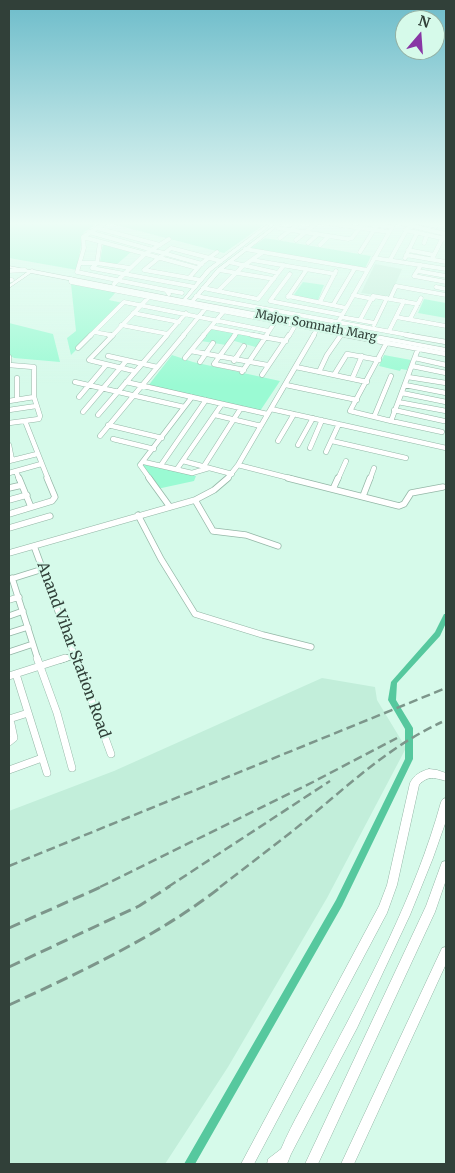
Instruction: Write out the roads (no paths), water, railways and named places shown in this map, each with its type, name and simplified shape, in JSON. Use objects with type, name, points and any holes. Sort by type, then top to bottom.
[{"type":"main road","points":[[9,288],[21,277]]},
{"type":"main road","name":"Major Somnath Marg","points":[[62,277],[150,296],[184,299],[224,310],[387,342],[446,350]]},
{"type":"main road","name":"Major Somnath Marg","points":[[81,277],[168,292],[184,299]]},
{"type":"main road","points":[[184,299],[204,277]]},
{"type":"main road","points":[[193,301],[213,277]]},
{"type":"main road","name":"Major Somnath Marg","points":[[193,301],[220,302],[337,324],[446,350]]},
{"type":"main road","points":[[247,1164],[383,909],[394,877],[415,783],[422,774],[427,773],[446,777]]},
{"type":"main road","points":[[281,1164],[359,1012],[413,899],[437,838],[446,802]]},
{"type":"main road","points":[[311,1164],[431,908],[446,866]]},
{"type":"main road","points":[[347,1164],[446,952]]},
{"type":"main road","points":[[273,1164],[286,1151]]},
{"type":"street","points":[[95,277],[116,282],[121,277]]},
{"type":"street","points":[[139,277],[195,287]]},
{"type":"street","points":[[182,277],[200,280]]},
{"type":"street","points":[[218,291],[232,277]]},
{"type":"street","points":[[204,288],[258,298],[274,279],[262,277]]},
{"type":"street","points":[[288,277],[270,301],[375,323]]},
{"type":"street","points":[[284,303],[302,277]]},
{"type":"street","points":[[320,302],[333,277]]},
{"type":"street","points":[[333,305],[350,277]]},
{"type":"street","points":[[363,277],[337,324],[372,328],[446,342]]},
{"type":"street","points":[[408,288],[414,277]]},
{"type":"street","points":[[418,277],[446,282]]},
{"type":"street","points":[[372,328],[396,286],[446,296]]},
{"type":"street","points":[[436,287],[446,289]]},
{"type":"street","points":[[168,292],[182,292]]},
{"type":"street","points":[[353,295],[418,304]]},
{"type":"street","points":[[134,371],[89,360],[150,296],[193,301],[205,309],[224,310],[276,322],[296,324],[262,375]]},
{"type":"street","points":[[288,296],[346,308]]},
{"type":"street","points":[[360,320],[371,298]]},
{"type":"street","points":[[410,319],[421,298]]},
{"type":"street","points":[[98,415],[134,371],[179,322],[193,301]]},
{"type":"street","points":[[389,331],[404,302]]},
{"type":"street","points":[[78,348],[121,303],[141,305],[269,330]]},
{"type":"street","points":[[100,436],[205,309]]},
{"type":"street","points":[[185,358],[224,310]]},
{"type":"street","points":[[134,313],[179,322]]},
{"type":"street","points":[[396,317],[446,326]]},
{"type":"street","points":[[237,332],[214,364],[243,371],[264,337],[276,322]]},
{"type":"street","points":[[121,326],[168,334]]},
{"type":"street","points":[[211,327],[286,341]]},
{"type":"street","points":[[9,553],[195,500],[216,491],[238,465],[318,328]]},
{"type":"street","points":[[94,332],[111,335]]},
{"type":"street","points":[[319,372],[327,355],[342,333]]},
{"type":"street","points":[[442,432],[350,412],[387,342],[418,349],[446,350]]},
{"type":"street","points":[[200,362],[213,343]]},
{"type":"street","points":[[230,367],[244,346]]},
{"type":"street","points":[[391,421],[418,349]]},
{"type":"street","points":[[191,351],[267,365]]},
{"type":"street","points":[[334,375],[345,355],[379,360]]},
{"type":"street","points":[[108,356],[157,367]]},
{"type":"street","points":[[352,378],[362,356]]},
{"type":"street","points":[[9,357],[9,363],[34,367],[34,397],[40,418],[9,423]]},
{"type":"street","points":[[415,358],[446,365]]},
{"type":"street","points":[[83,412],[127,360]]},
{"type":"street","points":[[79,397],[106,365]]},
{"type":"street","points":[[412,366],[446,373]]},
{"type":"street","points":[[296,367],[367,382]]},
{"type":"street","points":[[374,417],[390,376]]},
{"type":"street","points":[[408,376],[446,383]]},
{"type":"street","points":[[17,378],[17,400]]},
{"type":"street","points":[[75,382],[184,407]]},
{"type":"street","points":[[126,382],[268,414]]},
{"type":"street","points":[[286,385],[357,400]]},
{"type":"street","points":[[404,385],[446,393]]},
{"type":"street","points":[[402,393],[446,402]]},
{"type":"street","points":[[9,401],[34,397]]},
{"type":"street","points":[[170,507],[140,467],[192,397]]},
{"type":"street","points":[[161,465],[206,400]]},
{"type":"street","points":[[398,402],[446,411]]},
{"type":"street","points":[[177,469],[222,404]]},
{"type":"street","points":[[9,410],[36,406]]},
{"type":"street","points":[[144,462],[192,473],[206,467],[241,408]]},
{"type":"street","points":[[271,409],[446,448]]},
{"type":"street","points":[[394,410],[444,421]]},
{"type":"street","points":[[278,441],[294,414]]},
{"type":"street","points":[[215,415],[261,426]]},
{"type":"street","points":[[298,445],[312,418]]},
{"type":"street","points":[[310,448],[322,420]]},
{"type":"street","points":[[9,514],[52,501],[55,497],[25,421]]},
{"type":"street","points":[[326,452],[339,424]]},
{"type":"street","points":[[108,425],[162,438]]},
{"type":"street","points":[[113,439],[154,449]]},
{"type":"street","points":[[332,441],[406,458]]},
{"type":"street","points":[[9,445],[11,461],[37,454]]},
{"type":"street","points":[[183,461],[232,474]]},
{"type":"street","points":[[333,489],[346,461]]},
{"type":"street","points":[[9,473],[41,464]]},
{"type":"street","points":[[238,465],[399,506],[404,504],[411,493],[443,487]]},
{"type":"street","points":[[363,496],[374,468]]},
{"type":"street","points":[[16,471],[32,507]]},
{"type":"street","points":[[9,488],[22,485]]},
{"type":"street","points":[[9,500],[27,494]]},
{"type":"street","points":[[195,500],[213,531],[246,535],[278,546]]},
{"type":"street","points":[[9,528],[50,516]]},
{"type":"street","points":[[138,516],[161,559],[195,614],[263,635],[311,647]]},
{"type":"street","name":"Anand Vihar Station Road","points":[[34,546],[112,754]]},
{"type":"street","points":[[43,569],[11,579],[24,611],[40,666],[58,713],[72,768]]},
{"type":"street","points":[[9,600],[19,597]]},
{"type":"street","points":[[9,616],[24,611]]},
{"type":"street","points":[[9,633],[28,627]]},
{"type":"street","points":[[9,652],[33,644]]},
{"type":"street","points":[[47,773],[28,713],[12,675],[76,655]]},
{"type":"street","points":[[9,742],[14,738],[10,719],[28,713]]},
{"type":"street","points":[[9,770],[42,758]]},
{"type":"waterway","points":[[189,1164],[339,903],[409,759],[409,728],[392,700],[394,682],[438,634],[446,616]]},
{"type":"railway","points":[[9,866],[446,688]]},
{"type":"railway","points":[[220,887],[289,834],[374,764],[406,741],[442,722]]},
{"type":"railway","points":[[100,887],[313,782],[397,738]]},
{"type":"railway","points":[[168,887],[330,781]]},
{"type":"railway","points":[[9,928],[103,886]]},
{"type":"railway","points":[[9,967],[139,906],[170,886]]},
{"type":"railway","points":[[9,1005],[92,966],[146,937],[198,904],[222,886]]}]
